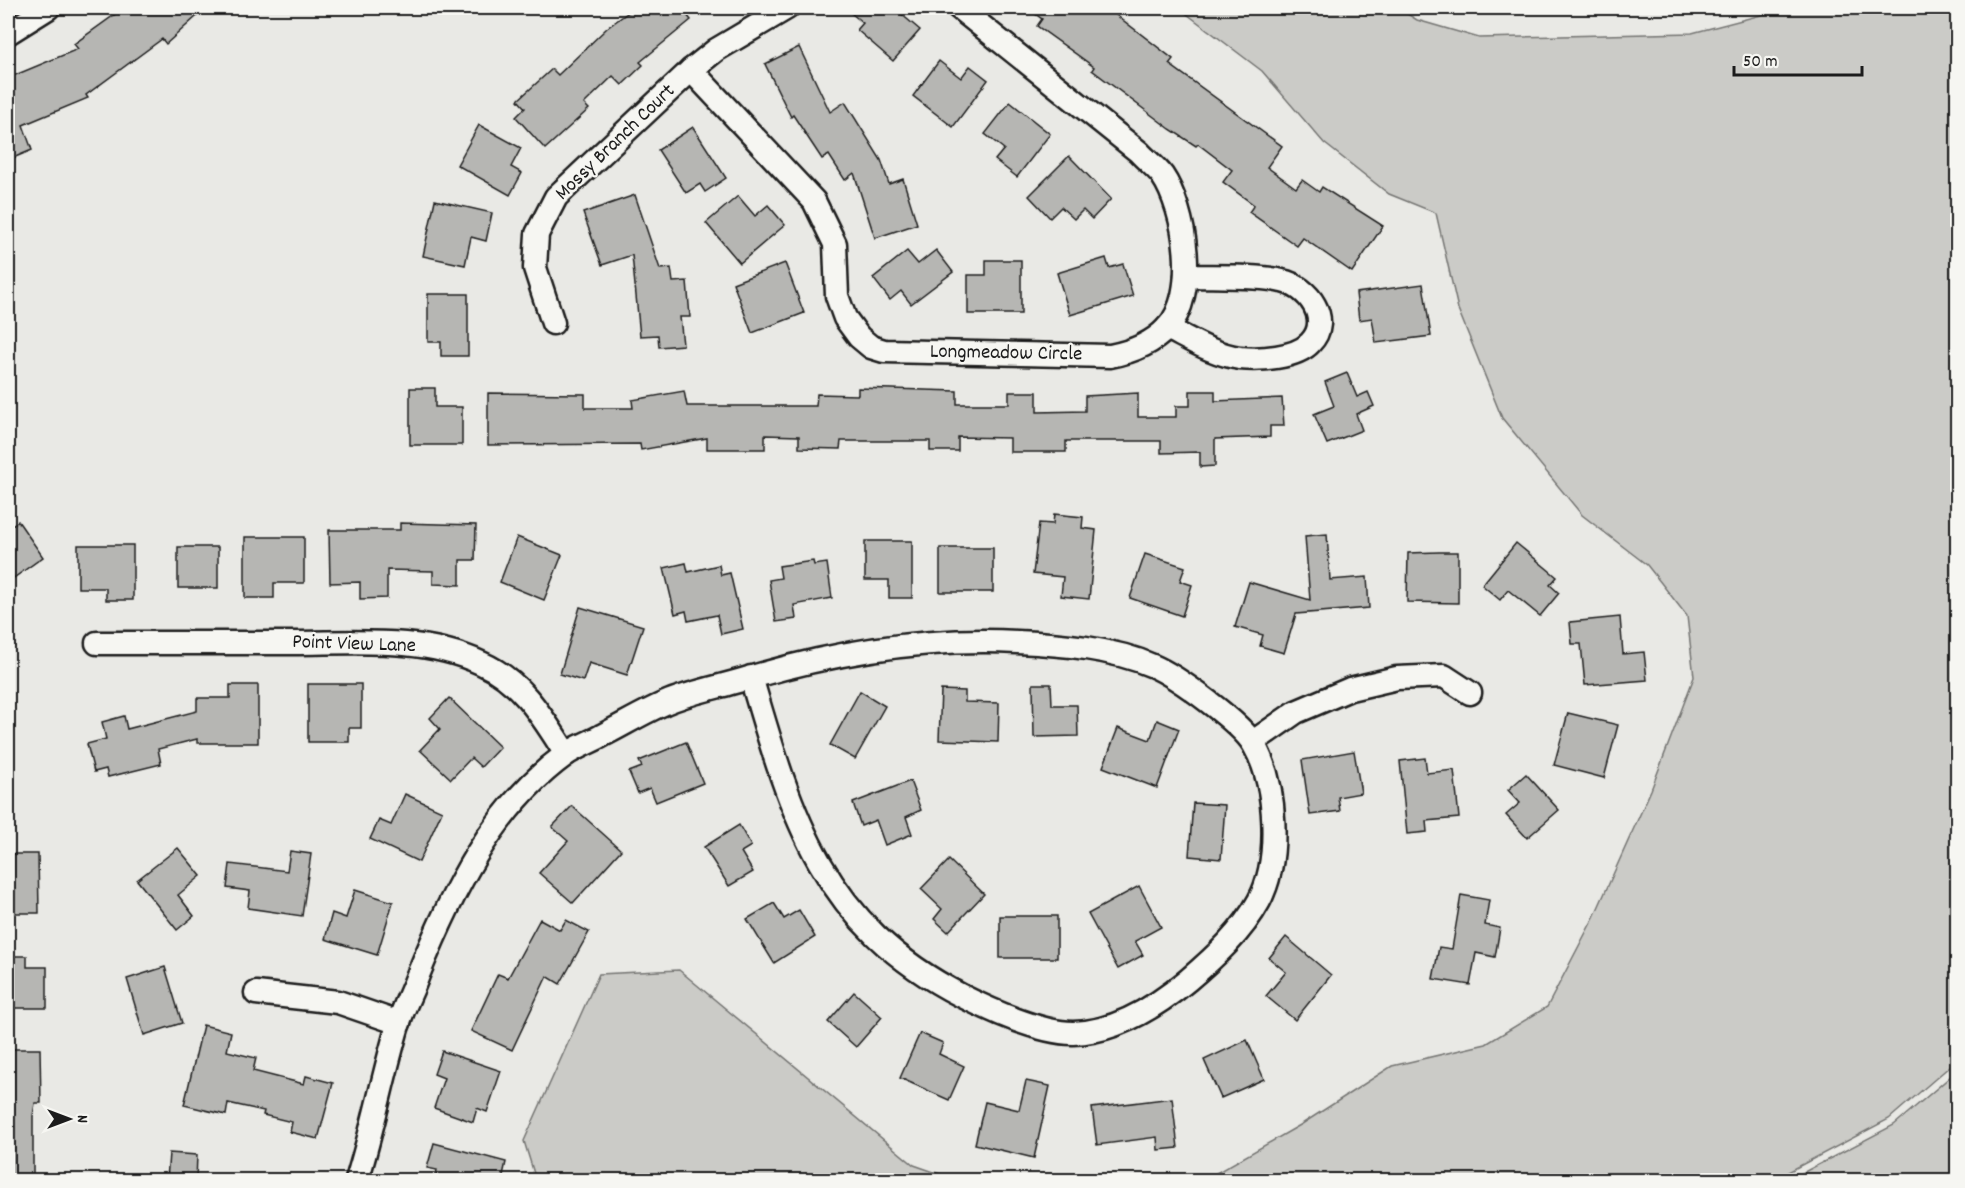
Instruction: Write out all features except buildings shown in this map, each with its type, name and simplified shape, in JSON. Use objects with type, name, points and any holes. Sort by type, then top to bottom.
[{"type":"street","points":[[8,33],[48,8]]},
{"type":"street","points":[[691,70],[716,50],[787,8]]},
{"type":"street","name":"Longmeadow Circle","points":[[691,70],[814,201],[835,244],[837,296],[844,318],[859,337],[871,347],[884,351],[1110,356],[1136,350],[1167,328],[1182,304],[1186,276],[1185,245],[1177,209],[1162,176],[1139,152],[959,8]]},
{"type":"street","name":"Mossy Branch Court","points":[[553,323],[535,268],[537,234],[556,197],[691,70]]},
{"type":"street","points":[[1167,328],[1219,354],[1242,358],[1290,354],[1310,344],[1318,331],[1316,306],[1306,292],[1283,281],[1186,276]]},
{"type":"street","points":[[357,1180],[399,1023],[448,908],[488,837],[517,799],[566,754],[668,702],[751,677],[802,662],[910,645],[979,640],[1056,644],[1154,666],[1216,708],[1253,742],[1268,784],[1273,809],[1273,850],[1262,897],[1233,938],[1160,1003],[1120,1023],[1072,1033],[1024,1022],[979,1005],[939,984],[885,948],[846,905],[813,851],[771,747],[751,677]]},
{"type":"street","name":"Point View Lane","points":[[97,643],[392,643],[443,650],[482,663],[513,683],[534,703],[566,754]]},
{"type":"street","points":[[1253,742],[1296,712],[1350,689],[1397,678],[1444,676],[1470,693]]},
{"type":"street","points":[[256,993],[338,1002],[399,1023]]},
{"type":"shaded area","points":[[1179,8],[1398,8],[1417,20],[1479,38],[1692,33],[1788,8],[1957,8],[1957,1060],[1889,1119],[1773,1180],[1204,1180],[1302,1124],[1392,1066],[1486,1044],[1547,1007],[1594,917],[1651,790],[1694,677],[1687,616],[1647,565],[1582,515],[1502,418],[1458,309],[1436,213],[1389,194],[1324,143],[1262,71]]},
{"type":"shaded area","points":[[679,970],[914,1165],[957,1180],[536,1180],[524,1141],[599,974]]},
{"type":"shaded area","points":[[1957,1071],[1957,1180],[1789,1180],[1894,1125]]}]
